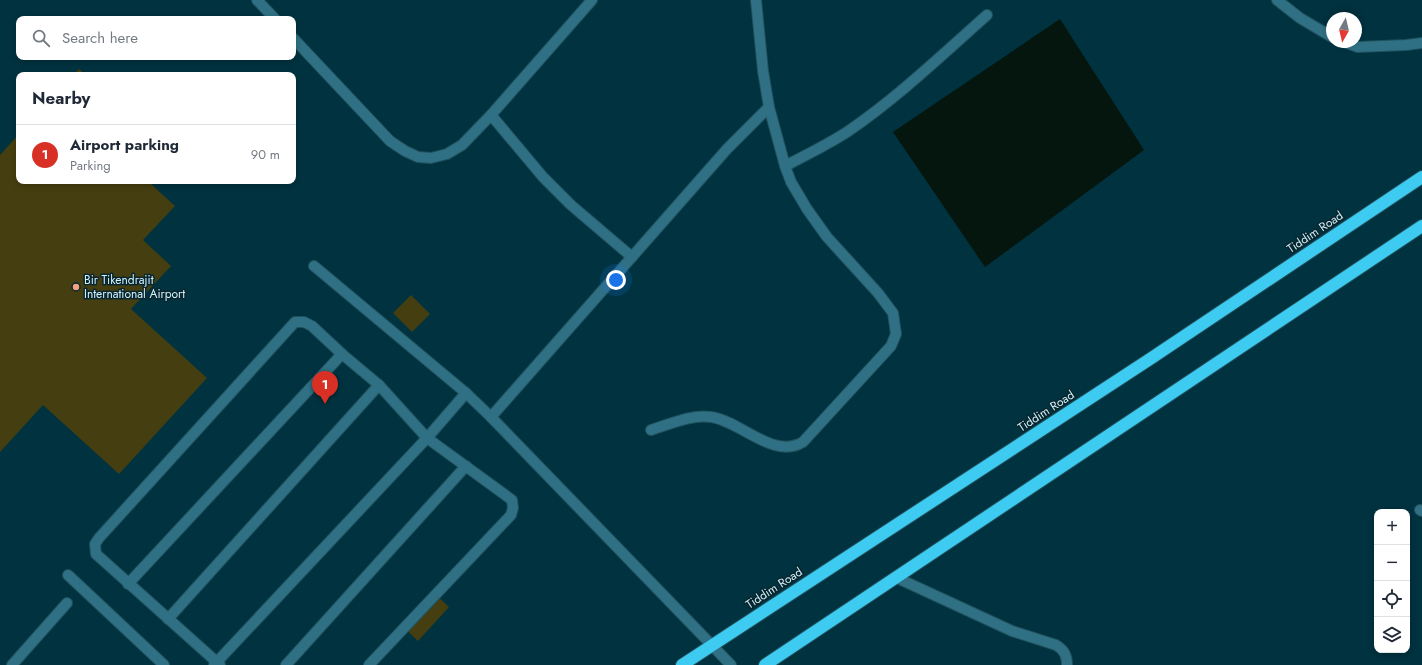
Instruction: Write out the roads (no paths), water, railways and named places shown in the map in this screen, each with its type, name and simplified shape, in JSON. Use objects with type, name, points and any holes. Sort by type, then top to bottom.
[{"type":"highway","name":"Tiddim Road","points":[[682,665],[1144,363],[1422,177]]},
{"type":"highway","points":[[764,665],[1422,226]]},
{"type":"street","points":[[257,0],[272,16]]},
{"type":"street","points":[[296,41],[390,141],[405,151],[418,157],[431,158],[447,154],[462,145],[491,116],[592,0]]},
{"type":"street","points":[[651,430],[697,416],[714,417],[742,428],[764,441],[775,445],[786,448],[796,446],[803,442],[895,340],[896,326],[893,313],[878,293],[827,237],[795,190],[785,166],[769,107],[763,71],[756,0]]},
{"type":"street","points":[[1277,0],[1300,18],[1326,33]]},
{"type":"street","points":[[785,166],[825,146],[875,112],[987,15]]},
{"type":"street","points":[[1362,47],[1422,43]]},
{"type":"street","points":[[491,417],[727,150],[769,107]]},
{"type":"street","points":[[491,116],[543,177],[571,205],[632,257]]},
{"type":"street","points":[[314,266],[466,393],[731,665]]},
{"type":"street","points":[[368,665],[511,515],[513,508],[512,500],[426,438],[379,385],[312,326],[304,322],[295,322],[95,544],[96,554],[217,664],[426,438],[466,393]]},
{"type":"street","points":[[128,584],[342,354]]},
{"type":"street","points":[[168,619],[379,385]]},
{"type":"street","points":[[286,665],[466,466]]},
{"type":"street","points":[[68,575],[164,665]]},
{"type":"street","points":[[895,577],[1012,631],[1056,645],[1067,655],[1067,665]]},
{"type":"street","points":[[12,665],[67,603]]},
{"type":"place","name":"Bir Tikendrajit International Airport","points":[[76,287]]},
{"type":"place","name":"Airport parking","points":[[325,404]]}]
